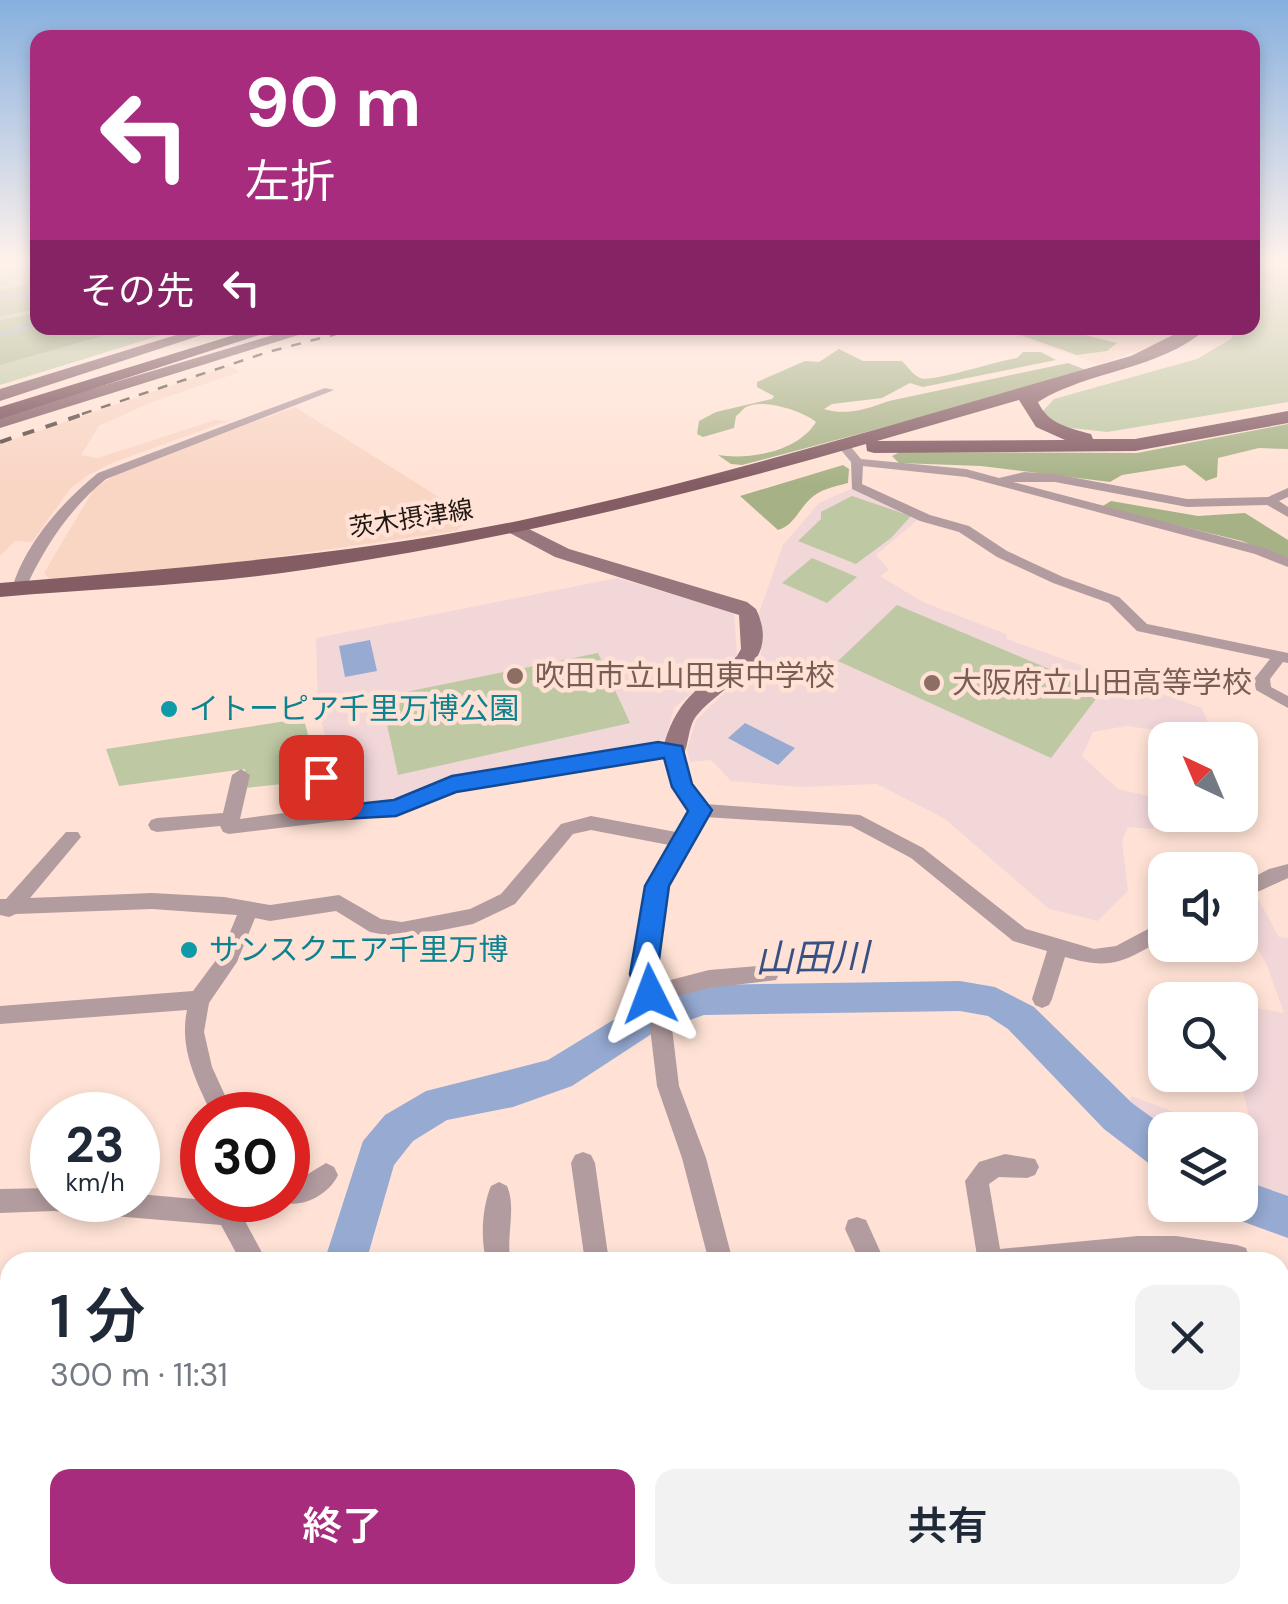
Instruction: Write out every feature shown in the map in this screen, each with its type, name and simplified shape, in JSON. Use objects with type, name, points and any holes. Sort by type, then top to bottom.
[{"type":"highway","points":[[136,367],[221,335]]},
{"type":"highway","points":[[0,413],[230,335]]},
{"type":"highway","points":[[0,405],[248,335]]},
{"type":"highway","points":[[136,367],[258,335]]},
{"type":"main road","points":[[0,395],[193,335]]},
{"type":"main road","points":[[0,422],[289,335]]},
{"type":"main road","name":"茨木摂津線","points":[[10,589],[306,563],[620,506],[1052,386],[1137,360],[1186,335]]},
{"type":"main road","points":[[0,431],[185,365]]},
{"type":"main road","name":"茨木摂津線","points":[[1052,386],[1028,400],[1032,412],[1042,424],[1087,439],[1128,438],[1288,413]]},
{"type":"main road","name":"茨木摂津線","points":[[822,452],[852,456],[1135,445],[1288,413]]},
{"type":"street","points":[[10,589],[33,578],[62,534],[60,523],[88,486],[121,466],[329,390]]},
{"type":"street","points":[[1284,657],[1142,628],[1114,600],[1058,580],[1002,554],[964,529],[925,518],[856,486],[852,456],[966,473],[1260,551],[1288,563]]},
{"type":"street","points":[[997,481],[1024,476],[1055,478],[1186,503],[1270,501],[1288,492]]},
{"type":"street","points":[[1270,501],[1288,513]]},
{"type":"street","points":[[515,528],[562,553],[740,606],[749,613],[752,649],[746,660],[689,710],[674,752],[675,770],[700,810],[854,820],[917,854],[1020,936],[1058,947],[1094,957],[1119,954],[1148,938]]},
{"type":"street","points":[[1284,657],[1262,680],[1264,690],[1288,703]]},
{"type":"street","points":[[241,775],[229,826],[396,808],[452,784],[658,750],[674,752]]},
{"type":"street","points":[[315,816],[320,783],[342,797],[350,813]]},
{"type":"street","points":[[700,810],[657,886],[644,974],[651,996],[708,979],[769,974]]},
{"type":"street","points":[[157,825],[188,828],[231,819]]},
{"type":"street","points":[[5,908],[152,901],[224,905],[270,913],[339,903],[377,926],[402,930],[473,916],[508,900],[567,828],[591,823],[680,840]]},
{"type":"street","points":[[5,908],[72,837]]},
{"type":"street","points":[[1258,887],[1276,872],[1288,871]]},
{"type":"street","points":[[212,1092],[201,1067],[193,1032],[199,1000],[230,956],[248,912]]},
{"type":"street","points":[[1042,999],[1058,947]]},
{"type":"street","points":[[0,1016],[132,1002],[199,1000]]},
{"type":"street","points":[[660,1028],[668,1086],[694,1158],[718,1252]]},
{"type":"street","points":[[989,1252],[978,1181],[991,1156],[1027,1166]]},
{"type":"street","points":[[591,1173],[595,1252]]},
{"type":"street","points":[[310,1186],[326,1175]]},
{"type":"street","points":[[496,1252],[499,1194]]},
{"type":"street","points":[[0,1201],[30,1200]]},
{"type":"street","points":[[234,1222],[249,1252]]},
{"type":"street","points":[[856,1229],[867,1252]]},
{"type":"street","points":[[1096,1252],[1138,1248],[1194,1252]]},
{"type":"shaded area","points":[[1010,335],[1172,335],[1099,364]]},
{"type":"shaded area","points":[[229,366],[240,372],[152,402],[99,426],[81,455],[98,458],[215,420],[228,421],[88,475],[70,489],[32,542],[15,541],[0,556],[0,444]]},
{"type":"shaded area","points":[[295,407],[466,514],[466,523],[456,531],[234,563],[49,579],[44,573],[94,489],[122,470]]},
{"type":"shaded area","name":"大阪府立山田高等学校","points":[[853,488],[920,518],[876,555],[889,570],[880,576],[923,602],[1006,634],[1007,639],[1202,708],[1208,722],[1148,722],[1148,729],[1126,726],[1093,732],[1082,756],[1118,789],[1148,796],[1148,829],[1128,827],[1122,841],[1128,891],[1098,921],[1049,909],[945,819],[877,784],[800,787],[731,781],[711,760],[690,762],[687,750],[696,720],[761,658],[759,613],[783,545],[819,503]]},
{"type":"shaded area","name":"吹田市立山田東中学校","points":[[617,578],[734,613],[737,655],[674,708],[666,739],[446,778],[397,798],[361,803],[352,790],[328,780],[330,754],[318,710],[316,638]]},
{"type":"shaded area","points":[[1258,898],[1279,937],[1288,938],[1288,1203],[1258,1193],[1258,1112],[1248,1112],[1243,1092],[1258,1092],[1258,1008],[1284,1013],[1258,949]]},
{"type":"shaded area","points":[[1132,1096],[1173,1112],[1148,1112],[1148,1125],[1126,1108]]},
{"type":"green space","points":[[0,335],[161,335],[0,385]]},
{"type":"green space","points":[[0,335],[105,335],[0,365]]},
{"type":"green space","points":[[1021,335],[1085,335],[1117,343],[1107,351],[1077,355]]},
{"type":"green space","points":[[1233,335],[1288,335],[1288,402],[1107,432],[1062,427],[1042,412],[1054,399],[1197,359]]},
{"type":"green space","points":[[839,349],[863,361],[902,361],[917,377],[926,379],[1017,358],[1023,352],[1041,352],[1056,360],[923,387],[910,383],[882,398],[832,404],[824,409],[840,412],[1068,363],[1091,372],[742,465],[731,464],[718,455],[772,452],[797,441],[816,422],[782,407],[762,404],[745,408],[736,416],[734,428],[703,437],[697,434],[699,421],[716,412],[772,399],[774,396],[757,387],[757,382],[805,361],[819,362]]},
{"type":"green space","points":[[1288,424],[1288,449],[1259,448],[1218,458],[1217,477],[1206,481],[1185,465],[1122,475],[1110,482],[981,466],[899,463],[892,456],[900,452],[1137,453]]},
{"type":"green space","points":[[843,465],[849,469],[848,483],[818,493],[792,522],[778,530],[740,496]]},
{"type":"green space","points":[[852,496],[911,516],[891,538],[856,564],[798,541],[821,519],[821,512]]},
{"type":"green space","points":[[1111,501],[1198,516],[1245,513],[1288,540],[1288,560],[1242,541],[1101,507]]},
{"type":"green space","points":[[812,558],[857,577],[827,603],[782,583]]},
{"type":"green space","points":[[897,605],[1102,691],[1051,758],[838,661]]},
{"type":"green space","points":[[598,653],[630,723],[398,775],[381,697]]},
{"type":"green space","points":[[299,719],[305,723],[314,759],[311,781],[244,788],[245,769],[119,786],[106,749]]},
{"type":"water","points":[[370,640],[377,671],[345,677],[339,646]]},
{"type":"water","points":[[745,723],[795,748],[778,765],[728,738]]},
{"type":"waterway","name":"山田川","points":[[348,1252],[377,1155],[399,1128],[440,1104],[513,1089],[559,1074],[641,1022],[704,1000],[960,996],[995,1002],[1021,1018],[1118,1116],[1148,1138]]},
{"type":"waterway","name":"山田川","points":[[1258,1206],[1288,1217]]},
{"type":"railway","points":[[82,414],[268,352],[332,335]]},
{"type":"railway","points":[[0,442],[90,412]]},
{"type":"place","name":"吹田市立山田東中学校","points":[[515,676]]},
{"type":"place","name":"大阪府立山田高等学校","points":[[932,683]]},
{"type":"place","name":"イトーピア千里万博公園","points":[[169,709]]},
{"type":"place","name":"サンスクエア千里万博","points":[[189,950]]},
{"type":"route","points":[[321,777],[320,789],[342,797],[350,813],[396,808],[452,784],[658,750],[674,752],[675,770],[700,810],[657,886],[644,974],[650,994]]}]
